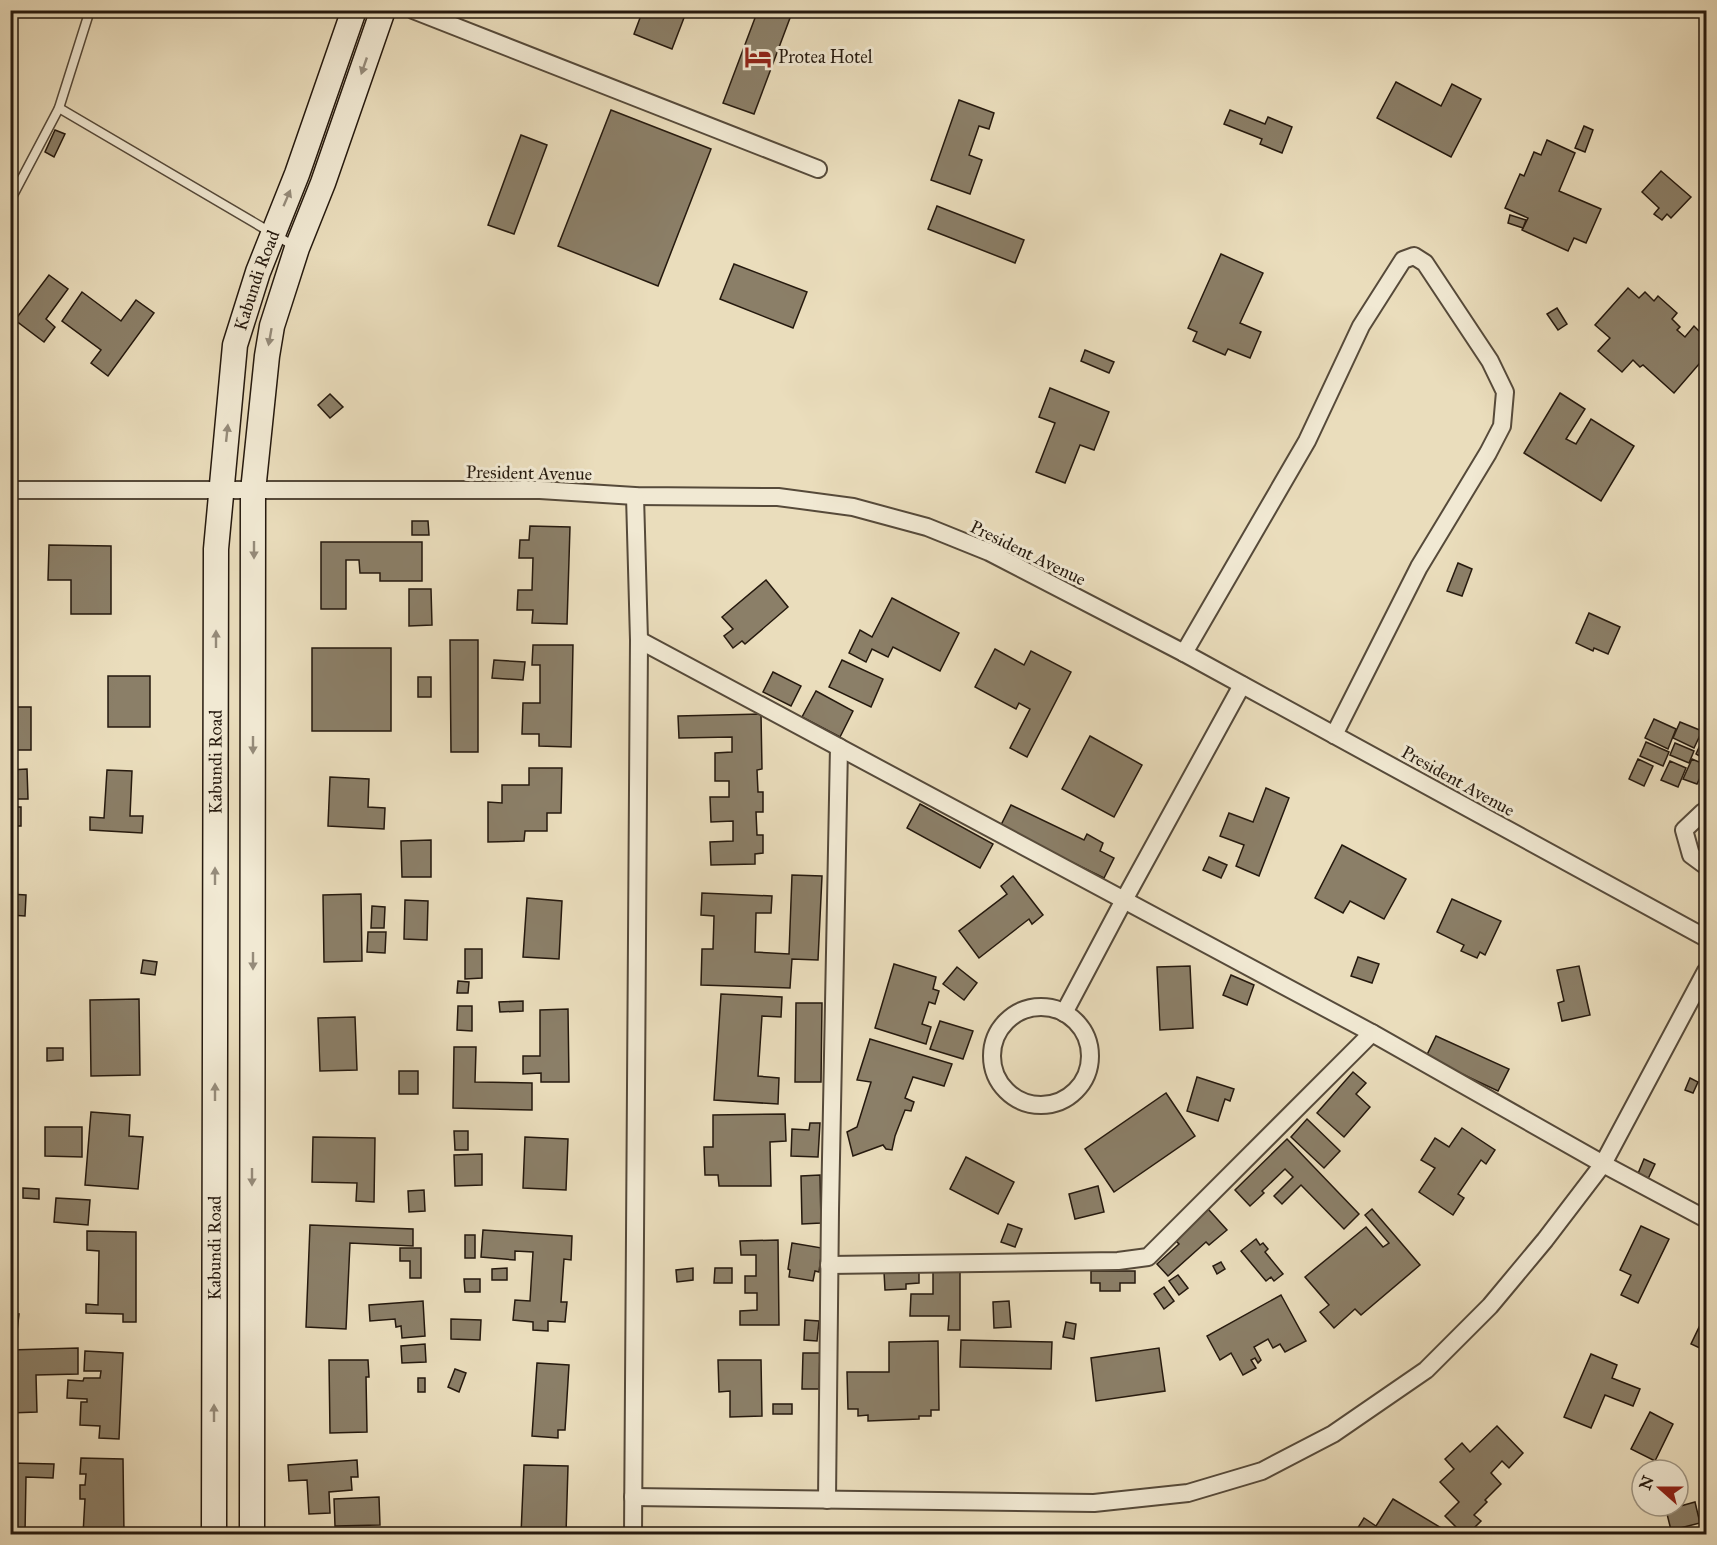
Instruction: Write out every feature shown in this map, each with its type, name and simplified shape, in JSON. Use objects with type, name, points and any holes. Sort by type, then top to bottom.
[{"type":"street","name":"Kabundi Road","points":[[214,1534],[216,549],[221,491],[235,345],[272,234],[297,174],[354,10]]},
{"type":"street","name":"Kabundi Road","points":[[252,1534],[253,491],[272,326],[297,248],[323,183],[383,10]]},
{"type":"street","points":[[412,10],[818,169]]},
{"type":"street","points":[[1184,653],[1307,441],[1361,326],[1403,260],[1414,256],[1425,263],[1490,361],[1504,392],[1502,426],[1419,567],[1334,735]]},
{"type":"street","name":"President Avenue","points":[[10,489],[540,490],[635,496],[778,497],[853,507],[927,527],[989,552],[1184,653],[1707,938]]},
{"type":"street","points":[[633,1534],[639,640],[635,496]]},
{"type":"street","points":[[639,640],[1372,1033],[1707,1220]]},
{"type":"street","points":[[216,670],[253,670]]},
{"type":"street","points":[[1064,1013],[1242,685]]},
{"type":"street","points":[[827,1500],[839,747]]},
{"type":"street","points":[[216,808],[253,807]]},
{"type":"street","points":[[1707,812],[1703,812],[1683,830],[1691,855],[1707,866]]},
{"type":"street","points":[[215,917],[253,917]]},
{"type":"street","points":[[633,1497],[1094,1503],[1188,1493],[1262,1471],[1333,1434],[1426,1370],[1490,1306],[1545,1240],[1603,1164],[1707,970]]},
{"type":"street","points":[[1040,1007],[1052,1008],[1064,1013],[1075,1020],[1088,1042],[1089,1067],[1084,1079],[1077,1090],[1056,1103],[1036,1104],[1018,1099],[1008,1092],[995,1071],[994,1045],[998,1033],[1016,1015],[1027,1010],[1040,1007]]},
{"type":"street","points":[[215,1023],[252,1022]]},
{"type":"street","points":[[829,1265],[1118,1261],[1148,1257],[1372,1033]]},
{"type":"street","points":[[215,1136],[252,1135]]},
{"type":"street","points":[[214,1237],[252,1235]]},
{"type":"street","points":[[214,1352],[252,1351]]},
{"type":"street","points":[[214,1458],[252,1457]]},
{"type":"lane","points":[[10,201],[59,108],[90,10]]},
{"type":"lane","points":[[59,108],[297,248]]},
{"type":"building","points":[[643,10],[687,10],[672,49],[634,34]]},
{"type":"building","name":"Protea Hotel","points":[[758,10],[793,10],[754,114],[723,103]]},
{"type":"building","points":[[1396,82],[1441,106],[1452,84],[1481,99],[1451,157],[1377,118]]},
{"type":"building","points":[[959,100],[994,113],[989,129],[979,126],[969,155],[982,160],[970,194],[931,180]]},
{"type":"building","points":[[611,110],[711,149],[658,286],[558,246]]},
{"type":"building","points":[[1230,110],[1265,124],[1268,117],[1292,127],[1282,153],[1260,144],[1262,139],[1224,124]]},
{"type":"building","points":[[1584,126],[1593,130],[1585,152],[1575,148]]},
{"type":"building","points":[[55,130],[65,134],[54,157],[45,152]]},
{"type":"building","points":[[521,135],[547,145],[514,234],[488,225]]},
{"type":"building","points":[[1547,140],[1575,153],[1559,191],[1601,209],[1586,243],[1574,238],[1568,251],[1522,230],[1528,218],[1505,208],[1520,174],[1524,176],[1534,152],[1541,155]]},
{"type":"building","points":[[1661,171],[1691,197],[1671,218],[1667,214],[1662,220],[1654,214],[1659,208],[1642,192]]},
{"type":"building","points":[[937,206],[1024,240],[1015,263],[928,229]]},
{"type":"building","points":[[1510,215],[1526,220],[1523,228],[1508,223]]},
{"type":"building","points":[[1221,254],[1263,273],[1240,323],[1261,332],[1250,358],[1228,349],[1225,355],[1193,341],[1197,332],[1188,328]]},
{"type":"building","points":[[734,264],[807,292],[793,328],[720,299]]},
{"type":"building","points":[[49,275],[68,289],[46,319],[55,327],[44,342],[15,320]]},
{"type":"building","points":[[1628,288],[1639,298],[1645,292],[1654,301],[1658,296],[1677,313],[1672,319],[1680,327],[1677,330],[1685,337],[1694,326],[1706,338],[1706,356],[1674,393],[1643,365],[1640,367],[1633,360],[1622,372],[1598,351],[1610,338],[1595,325]]},
{"type":"building","points":[[82,292],[121,321],[136,300],[154,313],[108,376],[91,363],[101,350],[62,321]]},
{"type":"building","points":[[1557,308],[1567,324],[1558,330],[1547,314]]},
{"type":"building","points":[[1085,350],[1114,362],[1109,373],[1081,361]]},
{"type":"building","points":[[1050,388],[1109,412],[1094,450],[1080,445],[1065,483],[1036,472],[1055,423],[1039,417]]},
{"type":"building","points":[[1560,393],[1585,409],[1566,439],[1576,444],[1591,419],[1634,446],[1601,501],[1524,453]]},
{"type":"building","points":[[330,394],[343,407],[330,418],[318,405]]},
{"type":"building","points":[[412,521],[428,521],[429,535],[412,535]]},
{"type":"building","points":[[530,526],[570,527],[567,624],[532,623],[533,610],[517,610],[518,590],[532,590],[533,558],[519,558],[520,540],[529,540]]},
{"type":"building","points":[[321,542],[422,542],[422,581],[380,581],[380,573],[360,573],[359,560],[346,560],[346,609],[321,609]]},
{"type":"building","points":[[49,545],[111,546],[111,614],[71,614],[71,580],[48,580]]},
{"type":"building","points":[[1458,563],[1472,569],[1462,596],[1447,591]]},
{"type":"building","points":[[766,580],[788,607],[745,644],[742,641],[733,648],[724,636],[733,629],[722,617]]},
{"type":"building","points":[[409,589],[431,589],[432,625],[409,626]]},
{"type":"building","points":[[892,598],[959,633],[940,671],[893,647],[888,657],[872,649],[866,662],[849,653],[860,630],[872,637]]},
{"type":"building","points":[[1589,613],[1620,627],[1608,654],[1594,648],[1593,651],[1576,643]]},
{"type":"building","points":[[450,640],[478,640],[478,752],[451,752]]},
{"type":"building","points":[[533,645],[573,645],[571,747],[539,746],[539,734],[522,734],[523,703],[540,703],[540,665],[532,665]]},
{"type":"building","points":[[312,648],[391,648],[391,731],[312,731]]},
{"type":"building","points":[[995,649],[1024,665],[1031,651],[1071,672],[1027,757],[1010,748],[1030,709],[1019,703],[1016,709],[975,687]]},
{"type":"building","points":[[494,660],[525,662],[523,680],[492,678]]},
{"type":"building","points":[[842,660],[883,679],[871,707],[829,687]]},
{"type":"building","points":[[773,672],[801,686],[791,706],[763,692]]},
{"type":"building","points":[[108,676],[150,676],[150,727],[108,727]]},
{"type":"building","points":[[418,677],[431,677],[431,697],[418,697]]},
{"type":"building","points":[[816,691],[853,711],[840,737],[802,717]]},
{"type":"building","points":[[10,707],[31,707],[31,750],[10,750]]},
{"type":"building","points":[[761,714],[762,769],[757,770],[758,792],[763,792],[763,812],[756,812],[757,835],[763,835],[763,853],[755,854],[755,864],[711,865],[710,842],[733,841],[733,821],[711,822],[710,797],[729,797],[729,781],[715,781],[715,753],[732,752],[732,737],[679,738],[678,716]]},
{"type":"building","points":[[1654,719],[1676,729],[1668,749],[1645,738]]},
{"type":"building","points":[[1706,721],[1706,742],[1699,739]]},
{"type":"building","points":[[1680,722],[1702,731],[1694,748],[1673,738]]},
{"type":"building","points":[[1090,736],[1142,765],[1114,817],[1062,789]]},
{"type":"building","points":[[1646,742],[1669,752],[1663,766],[1640,756]]},
{"type":"building","points":[[1675,743],[1694,751],[1689,763],[1670,755]]},
{"type":"building","points":[[1701,743],[1706,745],[1706,760],[1696,754]]},
{"type":"building","points":[[1638,759],[1653,766],[1644,786],[1629,779]]},
{"type":"building","points":[[1692,759],[1706,765],[1697,784],[1683,779]]},
{"type":"building","points":[[1670,761],[1686,768],[1678,787],[1661,780]]},
{"type":"building","points":[[529,768],[562,768],[561,813],[547,813],[547,831],[525,831],[524,841],[488,842],[488,802],[502,803],[502,785],[529,785]]},
{"type":"building","points":[[27,769],[28,799],[10,799],[10,770]]},
{"type":"building","points":[[107,770],[132,771],[130,816],[143,816],[142,833],[90,830],[90,817],[104,818]]},
{"type":"building","points":[[330,777],[369,779],[368,807],[385,808],[384,829],[328,826]]},
{"type":"building","points":[[1266,788],[1289,798],[1259,876],[1236,866],[1244,845],[1220,836],[1229,813],[1253,822]]},
{"type":"building","points":[[920,804],[993,844],[980,868],[907,828]]},
{"type":"building","points":[[1011,805],[1084,840],[1087,834],[1103,843],[1100,851],[1114,858],[1104,878],[1000,827]]},
{"type":"building","points":[[10,807],[21,807],[21,826],[10,826]]},
{"type":"building","points":[[431,840],[431,877],[402,877],[401,841]]},
{"type":"building","points":[[1342,845],[1406,879],[1384,919],[1350,901],[1343,913],[1315,898]]},
{"type":"building","points":[[1209,857],[1227,865],[1221,878],[1203,870]]},
{"type":"building","points":[[792,875],[822,876],[818,960],[792,959],[790,988],[701,985],[702,949],[713,949],[714,916],[701,915],[702,893],[772,896],[771,913],[756,913],[755,952],[789,954]]},
{"type":"building","points":[[1013,876],[1043,915],[1032,924],[1029,919],[979,958],[959,931],[1007,894],[1001,886]]},
{"type":"building","points":[[10,894],[26,895],[25,916],[10,915]]},
{"type":"building","points":[[361,894],[362,961],[324,962],[323,895]]},
{"type":"building","points":[[527,898],[562,901],[559,959],[523,957]]},
{"type":"building","points":[[1452,899],[1501,921],[1485,955],[1480,952],[1477,958],[1461,951],[1464,945],[1437,932]]},
{"type":"building","points":[[405,900],[428,901],[427,940],[404,939]]},
{"type":"building","points":[[372,906],[385,907],[384,928],[371,928]]},
{"type":"building","points":[[368,932],[386,932],[385,953],[367,952]]},
{"type":"building","points":[[465,949],[482,949],[482,978],[465,979]]},
{"type":"building","points":[[1358,957],[1379,964],[1372,983],[1351,976]]},
{"type":"building","points":[[143,960],[157,962],[155,975],[141,973]]},
{"type":"building","points":[[894,964],[936,977],[933,989],[939,991],[935,1004],[929,1002],[922,1024],[931,1027],[926,1044],[875,1028]]},
{"type":"building","points":[[1190,966],[1193,1028],[1160,1030],[1157,967]]},
{"type":"building","points":[[1579,966],[1590,1015],[1562,1021],[1558,1003],[1564,1001],[1557,970]]},
{"type":"building","points":[[957,967],[977,983],[964,1000],[943,984]]},
{"type":"building","points":[[1231,975],[1254,985],[1247,1005],[1223,995]]},
{"type":"building","points":[[458,981],[469,982],[468,993],[457,993]]},
{"type":"building","points":[[721,994],[782,997],[781,1017],[762,1016],[758,1076],[779,1078],[778,1104],[714,1100]]},
{"type":"building","points":[[139,999],[140,1075],[91,1076],[90,1000]]},
{"type":"building","points":[[523,1001],[523,1011],[500,1012],[499,1002]]},
{"type":"building","points":[[796,1003],[822,1003],[821,1082],[795,1082]]},
{"type":"building","points":[[458,1006],[472,1006],[472,1031],[457,1030]]},
{"type":"building","points":[[568,1009],[569,1082],[541,1082],[541,1073],[523,1074],[523,1056],[540,1056],[540,1010]]},
{"type":"building","points":[[355,1017],[357,1070],[320,1071],[318,1018]]},
{"type":"building","points":[[940,1021],[973,1031],[963,1059],[930,1049]]},
{"type":"building","points":[[1436,1036],[1509,1069],[1498,1091],[1462,1074],[1460,1078],[1424,1061]]},
{"type":"building","points":[[870,1039],[952,1064],[944,1086],[913,1077],[905,1098],[914,1102],[911,1111],[905,1110],[892,1150],[886,1149],[883,1145],[853,1156],[847,1132],[857,1127],[871,1082],[857,1080]]},
{"type":"building","points":[[454,1047],[476,1047],[475,1082],[532,1083],[532,1110],[453,1108]]},
{"type":"building","points":[[47,1048],[63,1048],[63,1060],[47,1061]]},
{"type":"building","points":[[399,1071],[418,1071],[418,1094],[399,1094]]},
{"type":"building","points":[[1353,1072],[1366,1083],[1356,1094],[1370,1107],[1344,1137],[1317,1113]]},
{"type":"building","points":[[1197,1077],[1234,1089],[1230,1101],[1225,1099],[1218,1121],[1187,1111]]},
{"type":"building","points":[[1690,1078],[1698,1082],[1693,1093],[1685,1090]]},
{"type":"building","points":[[1166,1093],[1195,1136],[1114,1192],[1085,1149]]},
{"type":"building","points":[[91,1112],[130,1115],[129,1136],[143,1137],[138,1189],[85,1185]]},
{"type":"building","points":[[785,1114],[786,1141],[770,1142],[771,1186],[719,1186],[718,1175],[705,1175],[704,1147],[713,1147],[713,1115]]},
{"type":"building","points":[[1307,1119],[1340,1151],[1324,1168],[1291,1137]]},
{"type":"building","points":[[810,1123],[820,1123],[818,1157],[791,1156],[792,1129],[809,1130]]},
{"type":"building","points":[[45,1127],[82,1127],[82,1157],[45,1156]]},
{"type":"building","points":[[1462,1128],[1495,1150],[1486,1164],[1481,1160],[1458,1194],[1464,1198],[1453,1215],[1419,1192],[1435,1168],[1421,1160],[1435,1138],[1449,1147]]},
{"type":"building","points":[[454,1131],[468,1131],[468,1150],[455,1150]]},
{"type":"building","points":[[10,1134],[14,1134],[16,1168],[10,1168]]},
{"type":"building","points":[[313,1137],[375,1138],[374,1202],[356,1201],[357,1183],[312,1182]]},
{"type":"building","points":[[525,1137],[568,1139],[566,1190],[523,1188]]},
{"type":"building","points":[[1287,1139],[1359,1214],[1344,1229],[1301,1185],[1282,1204],[1274,1196],[1293,1177],[1285,1169],[1250,1206],[1235,1190]]},
{"type":"building","points":[[482,1154],[482,1185],[455,1186],[454,1155]]},
{"type":"building","points":[[966,1157],[1014,1182],[998,1214],[950,1189]]},
{"type":"building","points":[[1644,1159],[1655,1164],[1647,1181],[1637,1176]]},
{"type":"building","points":[[820,1175],[821,1223],[802,1224],[801,1176]]},
{"type":"building","points":[[1098,1186],[1104,1212],[1075,1219],[1069,1194]]},
{"type":"building","points":[[23,1188],[39,1189],[39,1199],[23,1198]]},
{"type":"building","points":[[424,1190],[425,1211],[409,1212],[408,1191]]},
{"type":"building","points":[[56,1198],[90,1200],[88,1225],[54,1222]]},
{"type":"building","points":[[1208,1209],[1227,1230],[1209,1245],[1206,1242],[1168,1276],[1157,1264],[1179,1244],[1174,1239]]},
{"type":"building","points":[[1372,1209],[1420,1265],[1361,1315],[1355,1309],[1334,1328],[1320,1312],[1329,1305],[1305,1277],[1366,1227],[1383,1247],[1389,1243],[1365,1215]]},
{"type":"building","points":[[1008,1224],[1022,1229],[1015,1247],[1001,1242]]},
{"type":"building","points":[[310,1225],[413,1229],[413,1246],[350,1243],[346,1329],[306,1327]]},
{"type":"building","points":[[1641,1226],[1669,1239],[1638,1303],[1621,1295],[1631,1275],[1620,1270]]},
{"type":"building","points":[[483,1230],[572,1236],[571,1260],[564,1259],[561,1302],[567,1302],[565,1322],[548,1321],[548,1331],[533,1330],[533,1322],[513,1320],[515,1300],[530,1301],[533,1252],[515,1251],[515,1260],[481,1257]]},
{"type":"building","points":[[87,1231],[136,1232],[136,1322],[123,1322],[123,1314],[86,1313],[86,1304],[98,1305],[99,1251],[87,1250]]},
{"type":"building","points":[[465,1235],[475,1235],[475,1258],[465,1258]]},
{"type":"building","points":[[1256,1239],[1260,1245],[1263,1243],[1268,1249],[1265,1252],[1283,1274],[1274,1281],[1271,1277],[1266,1281],[1241,1251]]},
{"type":"building","points":[[778,1240],[779,1325],[740,1325],[740,1311],[757,1310],[757,1293],[745,1293],[745,1276],[756,1276],[756,1255],[741,1255],[740,1241]]},
{"type":"building","points":[[792,1243],[822,1248],[819,1272],[815,1271],[813,1281],[789,1277]]},
{"type":"building","points":[[400,1248],[421,1248],[421,1278],[410,1278],[410,1261],[400,1261]]},
{"type":"building","points":[[1221,1262],[1225,1269],[1217,1274],[1213,1266]]},
{"type":"building","points":[[507,1268],[507,1280],[492,1280],[492,1269]]},
{"type":"building","points":[[693,1268],[693,1280],[677,1282],[676,1270]]},
{"type":"building","points":[[715,1268],[732,1268],[732,1283],[714,1283]]},
{"type":"building","points":[[933,1269],[960,1269],[960,1330],[948,1330],[949,1316],[910,1316],[911,1294],[933,1294]]},
{"type":"building","points":[[919,1270],[919,1283],[906,1284],[906,1289],[885,1290],[884,1272]]},
{"type":"building","points":[[1091,1271],[1135,1271],[1135,1283],[1120,1283],[1120,1291],[1100,1291],[1100,1283],[1091,1283]]},
{"type":"building","points":[[1178,1275],[1188,1288],[1179,1295],[1169,1281]]},
{"type":"building","points":[[464,1279],[480,1279],[480,1292],[465,1292]]},
{"type":"building","points":[[1164,1287],[1174,1301],[1164,1309],[1154,1294]]},
{"type":"building","points":[[1281,1295],[1306,1341],[1285,1352],[1280,1344],[1273,1348],[1268,1339],[1254,1347],[1261,1360],[1258,1363],[1255,1358],[1251,1360],[1256,1368],[1243,1375],[1231,1353],[1220,1360],[1207,1336]]},
{"type":"building","points":[[423,1301],[425,1336],[402,1338],[401,1326],[396,1327],[395,1319],[370,1321],[369,1305]]},
{"type":"building","points":[[1009,1301],[1011,1327],[994,1328],[993,1302]]},
{"type":"building","points":[[10,1313],[19,1314],[16,1340],[10,1340]]},
{"type":"building","points":[[451,1319],[481,1320],[480,1340],[451,1339]]},
{"type":"building","points":[[1703,1319],[1706,1320],[1704,1350],[1691,1344]]},
{"type":"building","points":[[805,1320],[819,1321],[817,1341],[804,1340]]},
{"type":"building","points":[[1066,1322],[1076,1324],[1074,1339],[1063,1337]]},
{"type":"building","points":[[961,1340],[1052,1342],[1051,1369],[960,1367]]},
{"type":"building","points":[[938,1341],[939,1410],[931,1410],[931,1416],[919,1416],[919,1419],[868,1421],[868,1415],[858,1416],[858,1409],[848,1409],[847,1372],[889,1372],[889,1342]]},
{"type":"building","points":[[425,1344],[426,1362],[402,1363],[401,1346]]},
{"type":"building","points":[[78,1348],[78,1374],[36,1375],[37,1412],[10,1413],[10,1350]]},
{"type":"building","points":[[1159,1348],[1165,1391],[1096,1401],[1091,1358]]},
{"type":"building","points":[[85,1351],[123,1353],[119,1439],[99,1438],[100,1426],[80,1425],[81,1402],[87,1402],[87,1399],[67,1398],[68,1380],[83,1381],[84,1378],[100,1378],[101,1371],[84,1371]]},
{"type":"building","points":[[803,1353],[820,1353],[819,1389],[802,1389]]},
{"type":"building","points":[[1591,1354],[1617,1365],[1612,1378],[1640,1389],[1633,1406],[1605,1395],[1591,1428],[1564,1417]]},
{"type":"building","points":[[329,1360],[368,1360],[367,1432],[330,1433]]},
{"type":"building","points":[[718,1360],[761,1360],[762,1416],[730,1417],[730,1391],[719,1392]]},
{"type":"building","points":[[537,1363],[569,1365],[565,1430],[558,1430],[558,1438],[532,1436]]},
{"type":"building","points":[[455,1369],[466,1373],[459,1392],[448,1387]]},
{"type":"building","points":[[418,1378],[425,1378],[425,1392],[418,1392]]},
{"type":"building","points":[[773,1404],[792,1404],[792,1414],[773,1414]]},
{"type":"building","points":[[1650,1412],[1673,1424],[1656,1458],[1649,1458],[1631,1449]]},
{"type":"building","points":[[1497,1426],[1523,1453],[1509,1468],[1502,1461],[1491,1473],[1501,1484],[1474,1515],[1481,1521],[1468,1534],[1463,1534],[1445,1516],[1459,1502],[1440,1482],[1454,1469],[1445,1459],[1462,1443],[1470,1452]]},
{"type":"building","points":[[81,1458],[123,1459],[124,1534],[83,1534],[85,1499],[80,1499],[80,1485],[85,1485],[86,1474],[80,1474]]},
{"type":"building","points":[[357,1460],[358,1477],[351,1477],[352,1490],[329,1492],[330,1513],[309,1514],[307,1480],[289,1481],[288,1465]]},
{"type":"building","points":[[10,1463],[54,1464],[53,1478],[26,1477],[25,1533],[10,1533]]},
{"type":"building","points":[[524,1465],[568,1466],[566,1534],[521,1534]]},
{"type":"building","points":[[379,1497],[380,1525],[335,1526],[334,1499]]},
{"type":"building","points":[[1393,1499],[1443,1529],[1439,1534],[1354,1534],[1364,1518],[1376,1526]]},
{"type":"building","points":[[1695,1502],[1700,1523],[1680,1528],[1682,1534],[1672,1534],[1668,1518],[1690,1518],[1690,1503]]},
{"type":"building","points":[[359,1530],[407,1531],[407,1534],[359,1534]]},
{"type":"place","name":"Protea Hotel","points":[[758,57]]}]
